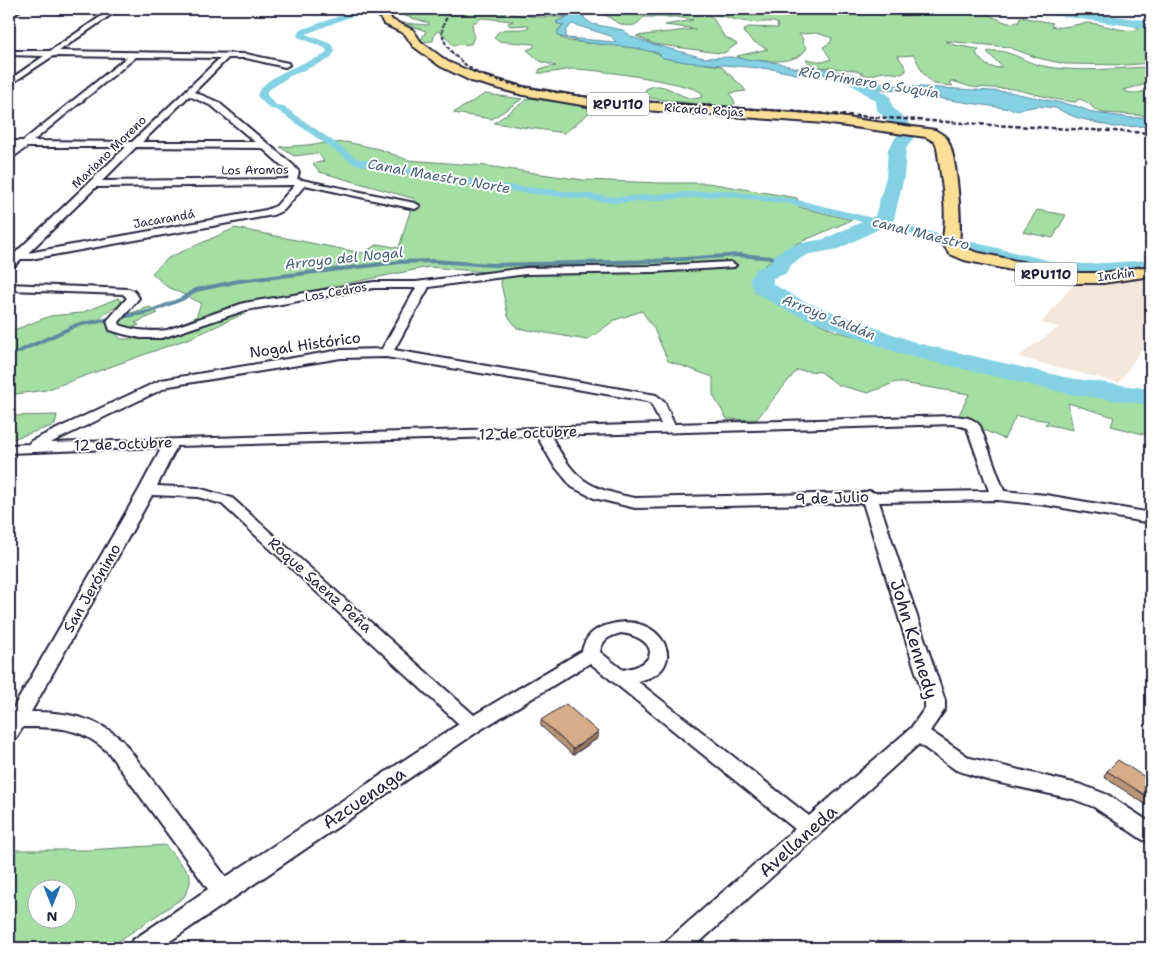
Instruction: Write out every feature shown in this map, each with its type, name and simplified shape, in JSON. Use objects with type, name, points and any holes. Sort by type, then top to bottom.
[{"type":"main road","name":"Ricardo Rojas","points":[[393,9],[384,16],[388,22],[409,32],[417,44],[444,64],[475,78],[523,91],[598,102],[818,118],[888,128],[920,130],[934,135],[943,142],[951,195],[953,229],[950,239],[952,247],[962,253],[992,260]]},
{"type":"main road","name":"Inchín","points":[[992,260],[1073,278],[1102,278],[1151,271]]},
{"type":"street","points":[[9,15],[19,9]]},
{"type":"street","points":[[9,83],[116,9]]},
{"type":"street","points":[[9,53],[257,57],[285,65]]},
{"type":"street","points":[[9,157],[135,54]]},
{"type":"street","name":"Mariano Moreno","points":[[9,265],[226,56]]},
{"type":"street","points":[[188,92],[215,104],[294,172],[298,182]]},
{"type":"street","points":[[9,144],[133,146],[264,145]]},
{"type":"street","name":"Los Aromos","points":[[94,184],[298,182],[415,206]]},
{"type":"street","name":"Jacarandá","points":[[18,256],[31,256],[269,213],[280,208],[298,182]]},
{"type":"street","name":"Los Cedros","points":[[9,287],[118,290],[130,293],[133,298],[114,319],[114,327],[141,336],[158,336],[169,334],[244,307],[374,285],[462,280],[526,271],[654,270],[730,265]]},
{"type":"street","points":[[386,353],[425,283]]},
{"type":"street","name":"Nogal Histórico","points":[[30,447],[166,383],[340,354],[386,353],[651,398],[657,401],[669,427]]},
{"type":"street","name":"12 de octubre","points":[[9,450],[30,447],[172,442],[962,420],[973,426],[998,494]]},
{"type":"street","name":"9 de Julio","points":[[543,432],[560,466],[572,480],[589,491],[612,499],[635,503],[662,504],[869,496],[998,494],[1046,500],[1151,518]]},
{"type":"street","name":"San Jerónimo","points":[[11,724],[147,490],[172,442]]},
{"type":"street","name":"Roque Saenz Peña","points":[[147,490],[195,491],[212,494],[227,501],[473,725]]},
{"type":"street","name":"John Kennedy","points":[[869,496],[935,701],[935,708],[918,733]]},
{"type":"street","points":[[619,676],[634,676],[645,673],[653,667],[658,660],[660,652],[657,643],[651,636],[630,628],[608,630],[593,643],[591,654],[811,830]]},
{"type":"street","name":"Azcuenaga","points":[[141,948],[223,891],[473,725],[591,654]]},
{"type":"street","points":[[11,724],[53,720],[73,722],[89,726],[104,734],[115,746],[223,891]]},
{"type":"street","points":[[918,733],[963,764],[987,772],[1075,791],[1101,801],[1151,834]]},
{"type":"street","name":"Avellaneda","points":[[676,948],[918,733]]},
{"type":"shaded area","points":[[1151,275],[1151,335],[1119,383],[1018,357],[1059,327],[1041,323],[1075,283]]},
{"type":"green space","points":[[410,9],[434,9],[414,12],[428,13],[451,9],[505,9],[494,10],[500,13],[542,17],[568,17],[556,22],[564,24],[558,30],[561,38],[569,41],[635,48],[658,54],[664,58],[721,66],[746,91],[730,93],[735,103],[732,106],[704,105],[642,97],[646,89],[661,86],[687,97],[702,97],[702,93],[693,89],[660,81],[573,69],[538,73],[540,69],[556,66],[540,61],[527,50],[534,47],[534,44],[498,41],[494,38],[501,31],[524,29],[529,27],[528,25],[510,26],[508,23],[513,21],[482,18],[472,24],[474,37],[471,44],[453,45],[438,31],[435,33],[433,41],[420,42],[426,31],[403,23],[429,25],[429,23],[405,16],[404,12]]},
{"type":"green space","points":[[505,9],[557,9],[561,12],[559,15]]},
{"type":"green space","points":[[596,9],[695,10],[712,17],[724,36],[737,44],[724,53],[719,53],[654,44],[636,36],[695,29],[665,25],[693,20],[677,17],[644,17],[638,23],[627,26],[616,22]]},
{"type":"green space","points":[[695,9],[848,9],[861,11],[865,9],[906,9],[894,13],[905,16],[926,11],[925,9],[1004,9],[991,11],[989,15],[1007,23],[1019,22],[1020,17],[1053,23],[1051,26],[1056,27],[1089,23],[1121,30],[1134,30],[1140,29],[1128,23],[1151,25],[1151,63],[1126,65],[1065,64],[1038,58],[1008,47],[945,41],[954,45],[978,49],[976,53],[990,67],[1002,67],[987,52],[1000,51],[1035,64],[1064,69],[1093,70],[1151,67],[1151,83],[1123,90],[1137,93],[1151,88],[1151,116],[1103,113],[1082,100],[1078,99],[1076,102],[1059,100],[1014,89],[971,87],[952,81],[949,82],[953,86],[933,84],[923,73],[914,55],[898,56],[906,68],[906,71],[902,74],[883,72],[868,76],[854,70],[820,67],[810,64],[806,59],[823,62],[831,59],[823,47],[831,42],[832,38],[817,33],[799,34],[807,48],[795,58],[777,61],[742,59],[737,56],[768,49],[752,41],[744,33],[745,29],[748,27],[778,28],[777,23],[742,21]]},
{"type":"green space","points":[[485,94],[522,99],[492,119],[453,113]]},
{"type":"green space","points":[[529,98],[596,107],[565,133],[494,123]]},
{"type":"green space","points":[[346,142],[379,149],[408,160],[487,166],[583,180],[708,183],[797,198],[799,207],[852,220],[796,244],[759,270],[755,292],[835,331],[994,372],[1151,404],[1151,436],[1111,426],[1114,417],[1068,403],[1073,430],[1045,424],[1049,421],[1016,416],[1004,439],[979,428],[959,415],[969,394],[896,382],[868,393],[838,385],[821,372],[797,370],[756,420],[727,419],[713,395],[713,377],[668,361],[654,329],[642,311],[615,320],[587,340],[517,328],[508,316],[497,273],[429,267],[280,297],[193,337],[46,390],[9,395],[9,332],[50,316],[81,313],[118,298],[124,303],[105,313],[95,324],[150,307],[158,313],[135,323],[139,325],[115,333],[121,339],[144,339],[196,317],[201,303],[166,286],[152,273],[168,258],[235,228],[362,253],[379,244],[399,248],[415,199],[320,172],[313,164],[324,161],[318,153],[294,156],[280,147]]},
{"type":"green space","points":[[1037,210],[1066,215],[1053,238],[1023,232]]},
{"type":"green space","points":[[57,415],[55,425],[9,440],[9,416]]},
{"type":"green space","points":[[165,845],[190,875],[190,884],[184,897],[110,947],[9,948],[9,850],[88,850]]},
{"type":"water","name":"Río Primero o Suquía","points":[[557,9],[583,9],[584,18],[592,24],[623,30],[632,37],[652,44],[704,58],[731,57],[778,63],[796,68],[827,69],[888,85],[1009,92],[1076,106],[1094,113],[1132,118],[1151,117],[1151,126],[1113,127],[1075,117],[1055,108],[1038,106],[1017,110],[943,99],[902,90],[863,88],[823,74],[796,74],[772,69],[686,62],[663,58],[658,53],[635,48],[580,42],[558,36],[558,30],[564,25],[557,24],[558,21],[567,17],[559,15],[561,12]],"holes":[[[572,24],[611,36],[616,42],[566,38],[566,31]]]},
{"type":"building","points":[[566,704],[598,732],[573,749],[541,720]]},
{"type":"building","points":[[1118,760],[1143,776],[1149,770],[1151,772],[1151,799],[1107,771]]},
{"type":"waterway","name":"Canal Maestro Norte","points":[[366,9],[303,32],[301,35],[328,46],[331,51],[327,57],[287,74],[263,90],[262,96],[273,107],[280,108],[354,161],[490,186],[616,200],[721,193],[790,201],[1059,267],[1088,268],[1151,264]]},
{"type":"waterway","points":[[1039,9],[1151,25]]},
{"type":"waterway","name":"Arroyo Saldán","points":[[851,78],[884,99],[885,110],[901,124],[907,134],[897,149],[895,177],[884,219],[830,244],[799,250],[784,259],[777,269],[764,274],[760,281],[764,288],[795,306],[909,349],[1069,386],[1151,397]]},
{"type":"waterway","name":"Arroyo del Nogal","points":[[9,356],[77,325],[149,312],[182,299],[196,290],[239,281],[400,262],[431,261],[492,265],[655,261],[739,255],[784,259]]},
{"type":"railway","points":[[455,9],[447,17],[443,26],[444,41],[459,60],[474,71],[485,76],[498,81],[574,95],[686,104]]},
{"type":"railway","points":[[666,103],[992,125],[1151,133]]},
{"type":"water label","name":"canal Maestro","points":[[921,233]]}]
